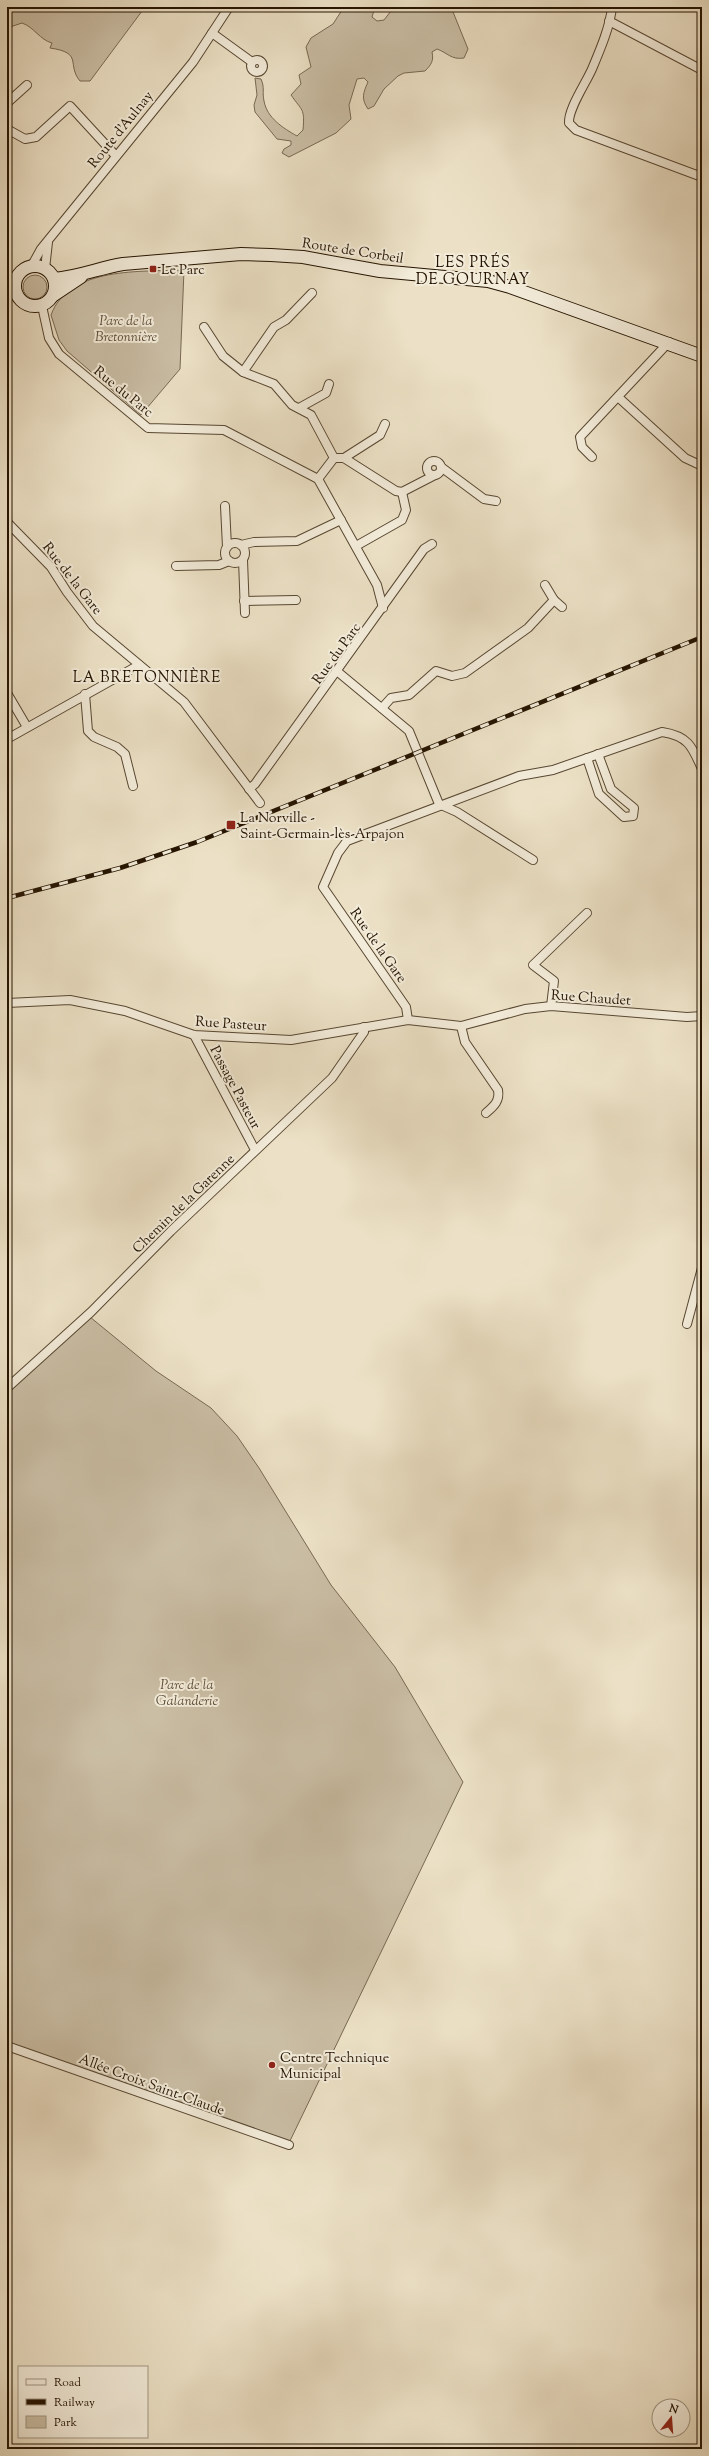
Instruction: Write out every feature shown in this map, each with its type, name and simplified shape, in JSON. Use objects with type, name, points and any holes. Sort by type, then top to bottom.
[{"type":"main road","name":"Route de Corbeil","points":[[54,279],[84,275],[106,267],[123,264],[241,254],[303,257],[380,271],[488,281],[510,287],[669,342],[702,356]]},
{"type":"main road","points":[[7,285],[31,267],[45,269],[54,279],[54,295],[42,306],[29,306],[19,299],[7,298]]},
{"type":"main road","name":"Route de Corbeil","points":[[54,295],[84,275]]},
{"type":"main road","points":[[18,276],[15,287],[19,299]]},
{"type":"street","name":"Route d'Aulnay","points":[[31,267],[48,239],[193,62],[228,7]]},
{"type":"street","points":[[612,7],[609,21],[592,68],[570,114],[569,123],[576,130],[702,177]]},
{"type":"street","points":[[609,21],[702,70]]},
{"type":"street","points":[[212,34],[252,62]]},
{"type":"street","points":[[7,103],[27,84]]},
{"type":"street","points":[[7,129],[25,139],[36,137],[70,106],[116,156]]},
{"type":"street","points":[[45,269],[48,239]]},
{"type":"street","points":[[243,372],[274,327],[286,320],[312,293]]},
{"type":"street","name":"Rue du Parc","points":[[42,306],[49,338],[59,354],[148,428],[224,430],[318,479]]},
{"type":"street","points":[[204,327],[223,356],[243,372],[274,384],[292,405],[311,415],[334,458]]},
{"type":"street","points":[[592,456],[582,447],[580,437],[669,342]]},
{"type":"street","points":[[299,408],[326,393],[329,384]]},
{"type":"street","points":[[618,397],[685,458],[702,466]]},
{"type":"street","points":[[344,458],[380,435],[385,424]]},
{"type":"street","points":[[334,458],[318,479],[377,584],[383,608]]},
{"type":"street","points":[[334,458],[344,458],[396,491],[402,492],[440,472],[441,467]]},
{"type":"street","points":[[435,475],[427,470],[429,463],[436,461],[441,467],[484,499],[496,501]]},
{"type":"street","points":[[356,546],[402,520],[406,510],[402,492]]},
{"type":"street","points":[[225,506],[228,547],[225,554],[229,562]]},
{"type":"street","points":[[228,547],[234,544],[241,545],[254,542],[297,541],[341,520]]},
{"type":"street","name":"Rue de la Gare","points":[[7,522],[51,567],[66,592],[93,626],[184,702],[260,803]]},
{"type":"street","name":"Rue du Parc","points":[[249,789],[255,784],[338,672],[424,549],[432,544]]},
{"type":"street","points":[[241,545],[245,552],[243,560],[245,613]]},
{"type":"street","points":[[176,566],[219,565],[229,562],[237,563],[243,560]]},
{"type":"street","points":[[545,586],[554,600],[562,607]]},
{"type":"street","points":[[244,601],[296,600]]},
{"type":"street","points":[[382,708],[391,698],[409,695],[436,671],[452,676],[465,673],[528,628],[554,600]]},
{"type":"street","points":[[7,739],[139,665]]},
{"type":"street","points":[[338,672],[409,731],[439,804],[457,812],[533,860]]},
{"type":"street","points":[[7,693],[27,728]]},
{"type":"street","points":[[85,694],[88,731],[94,737],[117,747],[125,754],[132,786]]},
{"type":"street","points":[[439,804],[519,776],[553,770],[662,732],[676,734],[690,744],[702,769]]},
{"type":"street","points":[[587,758],[599,794],[624,817],[633,816],[634,808],[608,784],[598,754]]},
{"type":"street","name":"Rue de la Gare","points":[[408,1020],[406,1007],[323,887],[338,853],[347,841],[424,812],[439,804]]},
{"type":"street","points":[[550,1006],[554,981],[533,965],[587,914]]},
{"type":"street","name":"Rue Pasteur","points":[[7,1003],[70,1000],[125,1011],[194,1035],[291,1040],[408,1020]]},
{"type":"street","name":"Rue Chaudet","points":[[408,1020],[461,1026],[525,1009],[550,1006],[585,1007],[687,1017],[702,1016]]},
{"type":"street","points":[[461,1026],[466,1042],[498,1090],[499,1097],[496,1104],[486,1113]]},
{"type":"street","name":"Chemin de la Garenne","points":[[7,1388],[91,1312],[255,1150],[332,1078],[364,1032],[364,1027]]},
{"type":"street","name":"Passage Pasteur","points":[[194,1035],[255,1150]]},
{"type":"street","points":[[688,1324],[702,1268]]},
{"type":"street","name":"Allée Croix Saint-Claude","points":[[7,2046],[223,2124],[289,2145]]},
{"type":"green space","points":[[7,7],[145,7],[90,81],[80,81],[76,75],[71,56],[67,53],[50,48],[52,43],[22,23],[7,28]]},
{"type":"green space","points":[[344,7],[375,7],[372,17],[377,21],[384,20],[394,7],[451,7],[468,49],[464,58],[453,57],[437,49],[432,52],[432,63],[425,71],[404,73],[398,76],[384,89],[374,106],[368,109],[364,102],[364,96],[368,82],[364,78],[357,79],[349,105],[351,119],[336,133],[289,157],[282,153],[284,149],[291,145],[291,141],[277,139],[255,112],[254,105],[257,95],[255,78],[261,79],[264,101],[268,113],[281,126],[297,136],[303,130],[304,118],[302,110],[291,95],[301,84],[299,75],[311,67],[306,47],[311,38],[333,24]]},
{"type":"green space","name":"Parc de la Bretonnière","points":[[184,270],[180,369],[141,415],[67,351],[59,340],[51,315],[60,299],[73,288],[90,280],[128,272]]},
{"type":"green space","points":[[35,275],[40,276],[46,282],[46,292],[40,298],[35,299],[30,298],[24,292],[23,287],[24,282],[30,276]]},
{"type":"green space","name":"Parc de la Galanderie","points":[[90,1317],[156,1371],[211,1408],[237,1436],[259,1468],[331,1585],[395,1667],[463,1782],[288,2145],[7,2045],[7,1389]]},
{"type":"railway","points":[[7,898],[120,868],[197,842],[702,637]]},
{"type":"place","name":"Le Parc","points":[[153,269]]},
{"type":"place","name":"La Norville - Saint-Germain-lès-Arpajon","points":[[231,825]]},
{"type":"place","name":"Centre Technique Municipal","points":[[272,2065]]},
{"type":"district","name":"LES PRÉS DE GOURNAY","points":[[473,270]]},
{"type":"district","name":"LA BRETONNIÈRE","points":[[147,677]]}]
